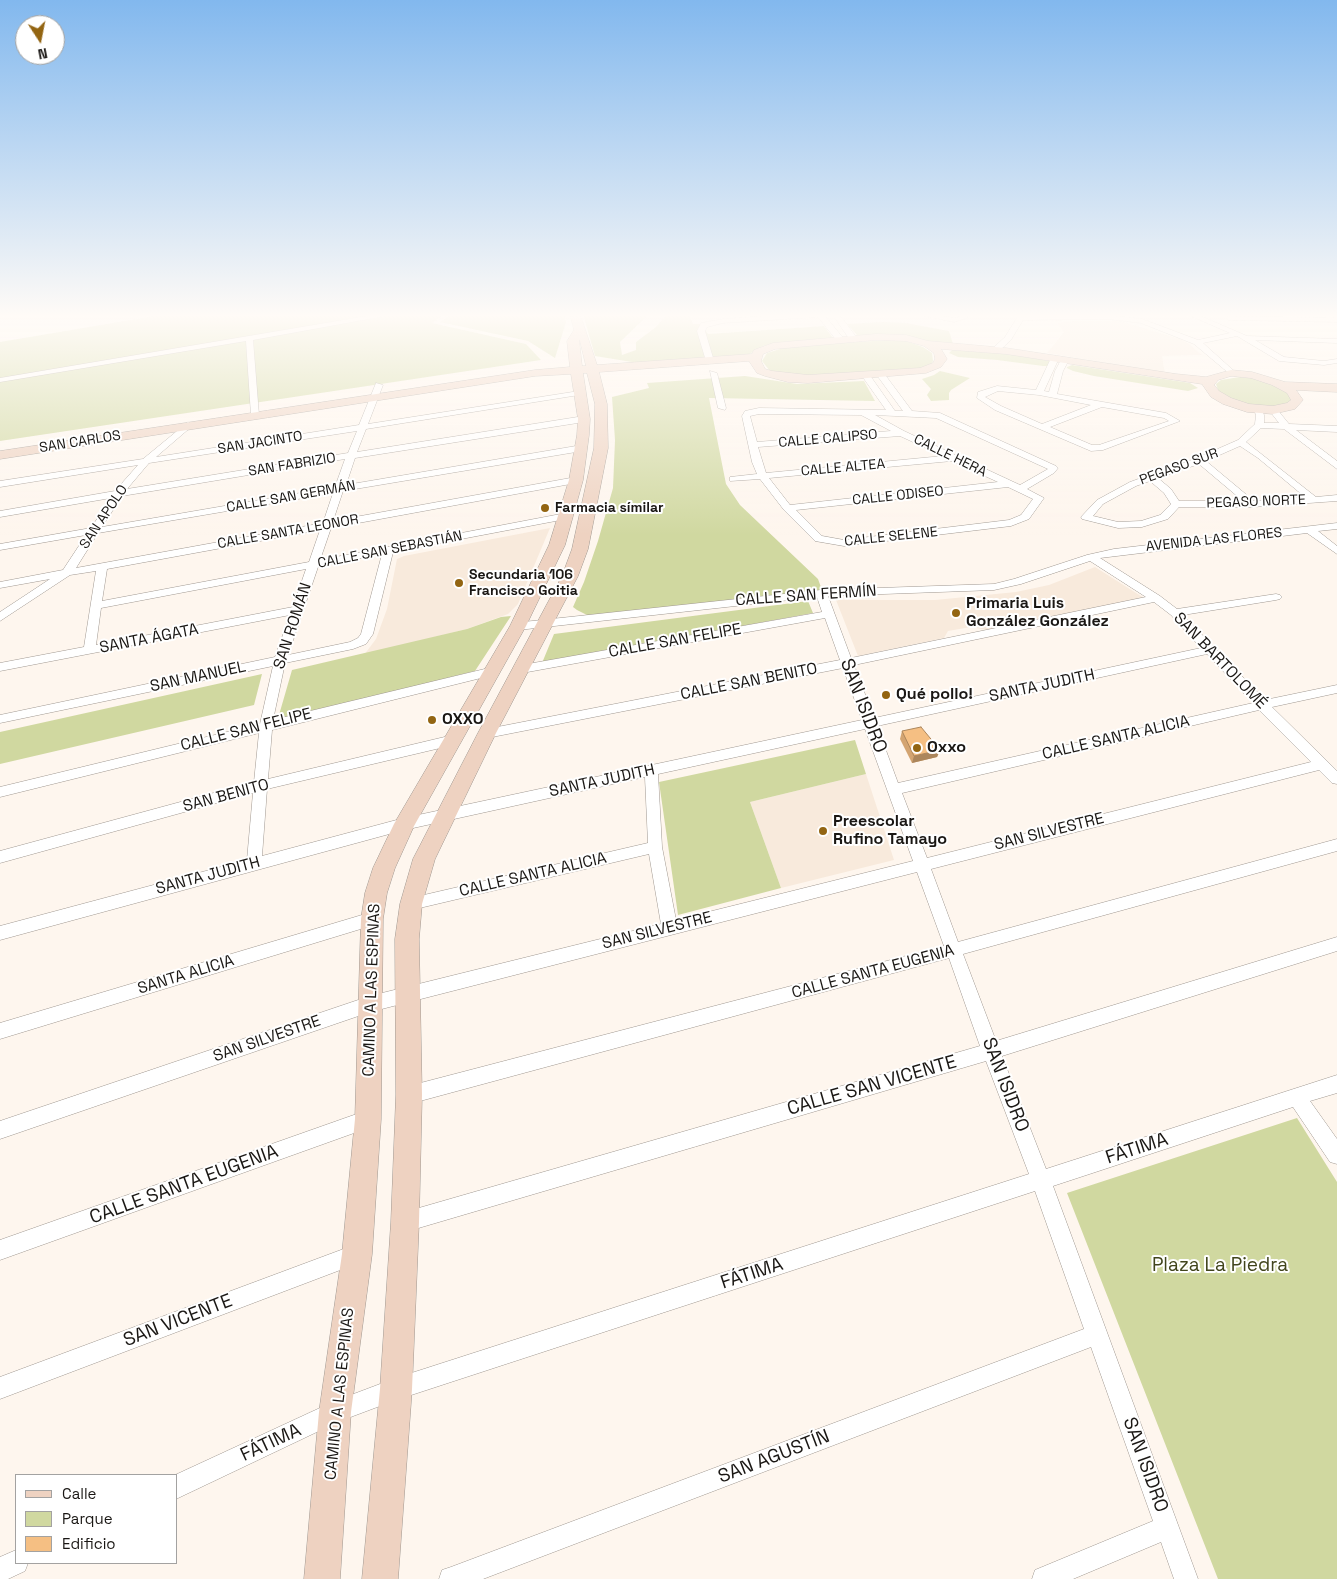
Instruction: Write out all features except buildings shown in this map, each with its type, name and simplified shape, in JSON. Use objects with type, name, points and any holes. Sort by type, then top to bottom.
[{"type":"street","points":[[254,388],[255,415]]},
{"type":"street","name":"SAN ROMÁN","points":[[254,863],[259,786],[266,725],[280,660],[351,456],[378,388]]},
{"type":"street","name":"SAN CARLOS","points":[[0,455],[440,388]]},
{"type":"street","name":"SAN JACINTO","points":[[0,484],[363,426],[550,388]]},
{"type":"street","name":"CAMINO A LAS ESPINAS","points":[[322,1579],[335,1412],[357,1254],[368,1119],[372,919],[384,868],[404,824],[518,626],[557,545],[576,480],[582,448],[586,388]]},
{"type":"street","name":"CAMINO A LAS ESPINAS","points":[[380,1579],[396,1389],[404,1222],[409,1095],[407,939],[411,904],[424,859],[487,733],[570,576],[580,549],[592,498],[602,434],[601,404],[591,388]]},
{"type":"street","points":[[717,388],[722,408]]},
{"type":"street","points":[[874,388],[892,413]]},
{"type":"street","points":[[890,388],[908,413]]},
{"type":"street","points":[[997,388],[1039,392],[1099,405],[1166,416],[1176,420],[1096,448],[1084,446],[992,405],[980,396],[997,388]]},
{"type":"street","points":[[1039,392],[1042,388]]},
{"type":"street","points":[[1052,395],[1053,388]]},
{"type":"street","points":[[1210,388],[1215,394]]},
{"type":"street","points":[[1167,389],[1215,394],[1238,405],[1258,410],[1274,410],[1291,406],[1302,400],[1286,388]]},
{"type":"street","points":[[1042,427],[1099,405]]},
{"type":"street","points":[[1258,410],[1259,425],[1337,429]]},
{"type":"street","points":[[1274,410],[1286,426],[1337,466]]},
{"type":"street","name":"CALLE SELENE","points":[[1020,489],[1052,471],[1053,468],[943,416],[908,413],[752,411],[746,416],[763,476],[787,508],[819,539],[844,542],[1017,522],[1025,517],[1039,498]]},
{"type":"street","name":"CALLE HERA","points":[[863,412],[901,433],[1039,498]]},
{"type":"street","name":"SAN FABRIZIO","points":[[0,514],[584,419]]},
{"type":"street","name":"SAN APOLO","points":[[68,572],[118,494],[147,460],[188,425]]},
{"type":"street","name":"PEGASO SUR","points":[[1176,504],[1164,517],[1142,524],[1118,525],[1086,517],[1100,502],[1117,492],[1150,477],[1200,460],[1241,442],[1259,425]]},
{"type":"street","name":"CALLE CALIPSO","points":[[754,445],[901,433]]},
{"type":"street","points":[[1241,442],[1314,500]]},
{"type":"street","name":"CALLE SAN GERMÁN","points":[[0,547],[582,448]]},
{"type":"street","name":"CALLE ALTEA","points":[[733,479],[953,458]]},
{"type":"street","points":[[1200,460],[1252,504]]},
{"type":"street","points":[[1150,477],[1168,491],[1176,504]]},
{"type":"street","name":"CALLE SANTA LEONOR","points":[[0,585],[576,480]]},
{"type":"street","name":"CALLE ODISEO","points":[[787,508],[1009,484]]},
{"type":"street","name":"PEGASO NORTE","points":[[1176,504],[1252,504],[1337,498]]},
{"type":"street","name":"CALLE SAN SEBASTIÁN","points":[[96,606],[566,516]]},
{"type":"street","name":"AVENIDA LAS FLORES","points":[[1091,557],[1131,549],[1337,526]]},
{"type":"street","points":[[1310,530],[1337,551]]},
{"type":"street","name":"SAN MANUEL","points":[[0,719],[353,645],[362,641],[367,634],[388,551]]},
{"type":"street","name":"CALLE SAN FERMÍN","points":[[518,626],[770,597],[821,593],[994,587],[1032,578],[1091,557]]},
{"type":"street","name":"SAN BARTOLOMÉ","points":[[1091,557],[1156,598],[1175,613],[1262,705],[1337,779]]},
{"type":"street","points":[[89,651],[102,565]]},
{"type":"street","points":[[0,617],[68,572]]},
{"type":"street","name":"SAN ISIDRO","points":[[821,593],[991,1051],[1041,1180],[1186,1579]]},
{"type":"street","points":[[1175,613],[1276,597]]},
{"type":"street","name":"CALLE SAN BENITO","points":[[487,733],[847,663],[1156,598]]},
{"type":"street","name":"SANTA ÁGATA","points":[[0,667],[297,610]]},
{"type":"street","name":"CALLE SAN FELIPE","points":[[522,669],[828,614]]},
{"type":"street","name":"SANTA JUDITH","points":[[0,933],[254,863],[446,814],[1209,650]]},
{"type":"street","name":"CALLE SAN FELIPE","points":[[0,792],[266,725],[493,671]]},
{"type":"street","name":"CALLE SANTA ALICIA","points":[[895,789],[1337,689]]},
{"type":"street","name":"SAN BENITO","points":[[0,857],[259,786],[453,740]]},
{"type":"street","name":"SAN SILVESTRE","points":[[0,1130],[370,1004],[669,927],[1323,764]]},
{"type":"street","points":[[651,771],[655,847],[669,927]]},
{"type":"street","name":"CALLE SANTA EUGENIA","points":[[409,1095],[1337,846]]},
{"type":"street","name":"CALLE SANTA ALICIA","points":[[411,904],[655,847]]},
{"type":"street","name":"SANTA ALICIA","points":[[0,1031],[372,919]]},
{"type":"street","name":"CALLE SAN VICENTE","points":[[404,1222],[991,1051],[1337,944]]},
{"type":"street","name":"FÁTIMA","points":[[178,1486],[335,1412],[396,1389],[1337,1084]]},
{"type":"street","points":[[1297,1098],[1337,1155]]},
{"type":"street","name":"CALLE SANTA EUGENIA","points":[[0,1250],[368,1119]]},
{"type":"street","name":"SAN VICENTE","points":[[0,1388],[357,1254]]},
{"type":"street","name":"SAN AGUSTÍN","points":[[451,1579],[1096,1335]]},
{"type":"street","points":[[1044,1579],[1168,1527]]},
{"type":"street","points":[[4,1579],[0,1570],[15,1562]]},
{"type":"shaded area","name":"Secundaria 106 Francisco Goitia","points":[[550,528],[518,604],[508,614],[467,629],[364,655],[376,639],[387,609],[397,559],[404,556]]},
{"type":"shaded area","name":"Primaria Luis González González","points":[[1095,567],[1144,598],[987,630],[971,627],[948,631],[944,638],[858,656],[836,600],[935,600],[1016,592],[1049,585]]},
{"type":"shaded area","name":"Preescolar Rufino Tamayo","points":[[866,774],[894,860],[781,888],[750,802]]},
{"type":"green space","points":[[0,388],[356,388],[0,441]]},
{"type":"green space","points":[[649,388],[868,388],[875,401],[709,398],[726,484],[740,505],[818,579],[822,590],[589,616],[573,607],[598,541],[613,488],[615,440],[612,397]]},
{"type":"green space","points":[[930,388],[955,388],[949,393],[949,400],[931,401],[927,395],[931,389]]},
{"type":"green space","points":[[1167,388],[1198,388],[1188,391]]},
{"type":"green space","points":[[1217,388],[1280,388],[1284,389],[1292,400],[1282,407],[1250,407],[1219,393]]},
{"type":"green space","points":[[808,601],[813,613],[542,663],[554,634]]},
{"type":"green space","points":[[511,616],[475,671],[286,719],[279,715],[292,670],[467,629],[501,617]]},
{"type":"green space","points":[[262,674],[254,705],[0,764],[0,732]]},
{"type":"green space","points":[[855,740],[866,774],[750,802],[781,888],[678,915],[659,782]]},
{"type":"green space","name":"Plaza La Piedra","points":[[1297,1118],[1337,1182],[1337,1579],[1218,1579],[1067,1193]]},
{"type":"place","name":"Farmacia símilar","points":[[545,508]]},
{"type":"place","name":"Secundaria 106 Francisco Goitia","points":[[459,583]]},
{"type":"place","name":"Primaria Luis González González","points":[[956,613]]},
{"type":"place","name":"Qué pollo!","points":[[886,695]]},
{"type":"place","name":"OXXO","points":[[432,720]]},
{"type":"place","name":"Oxxo","points":[[917,748]]},
{"type":"place","name":"Preescolar Rufino Tamayo","points":[[823,831]]}]
